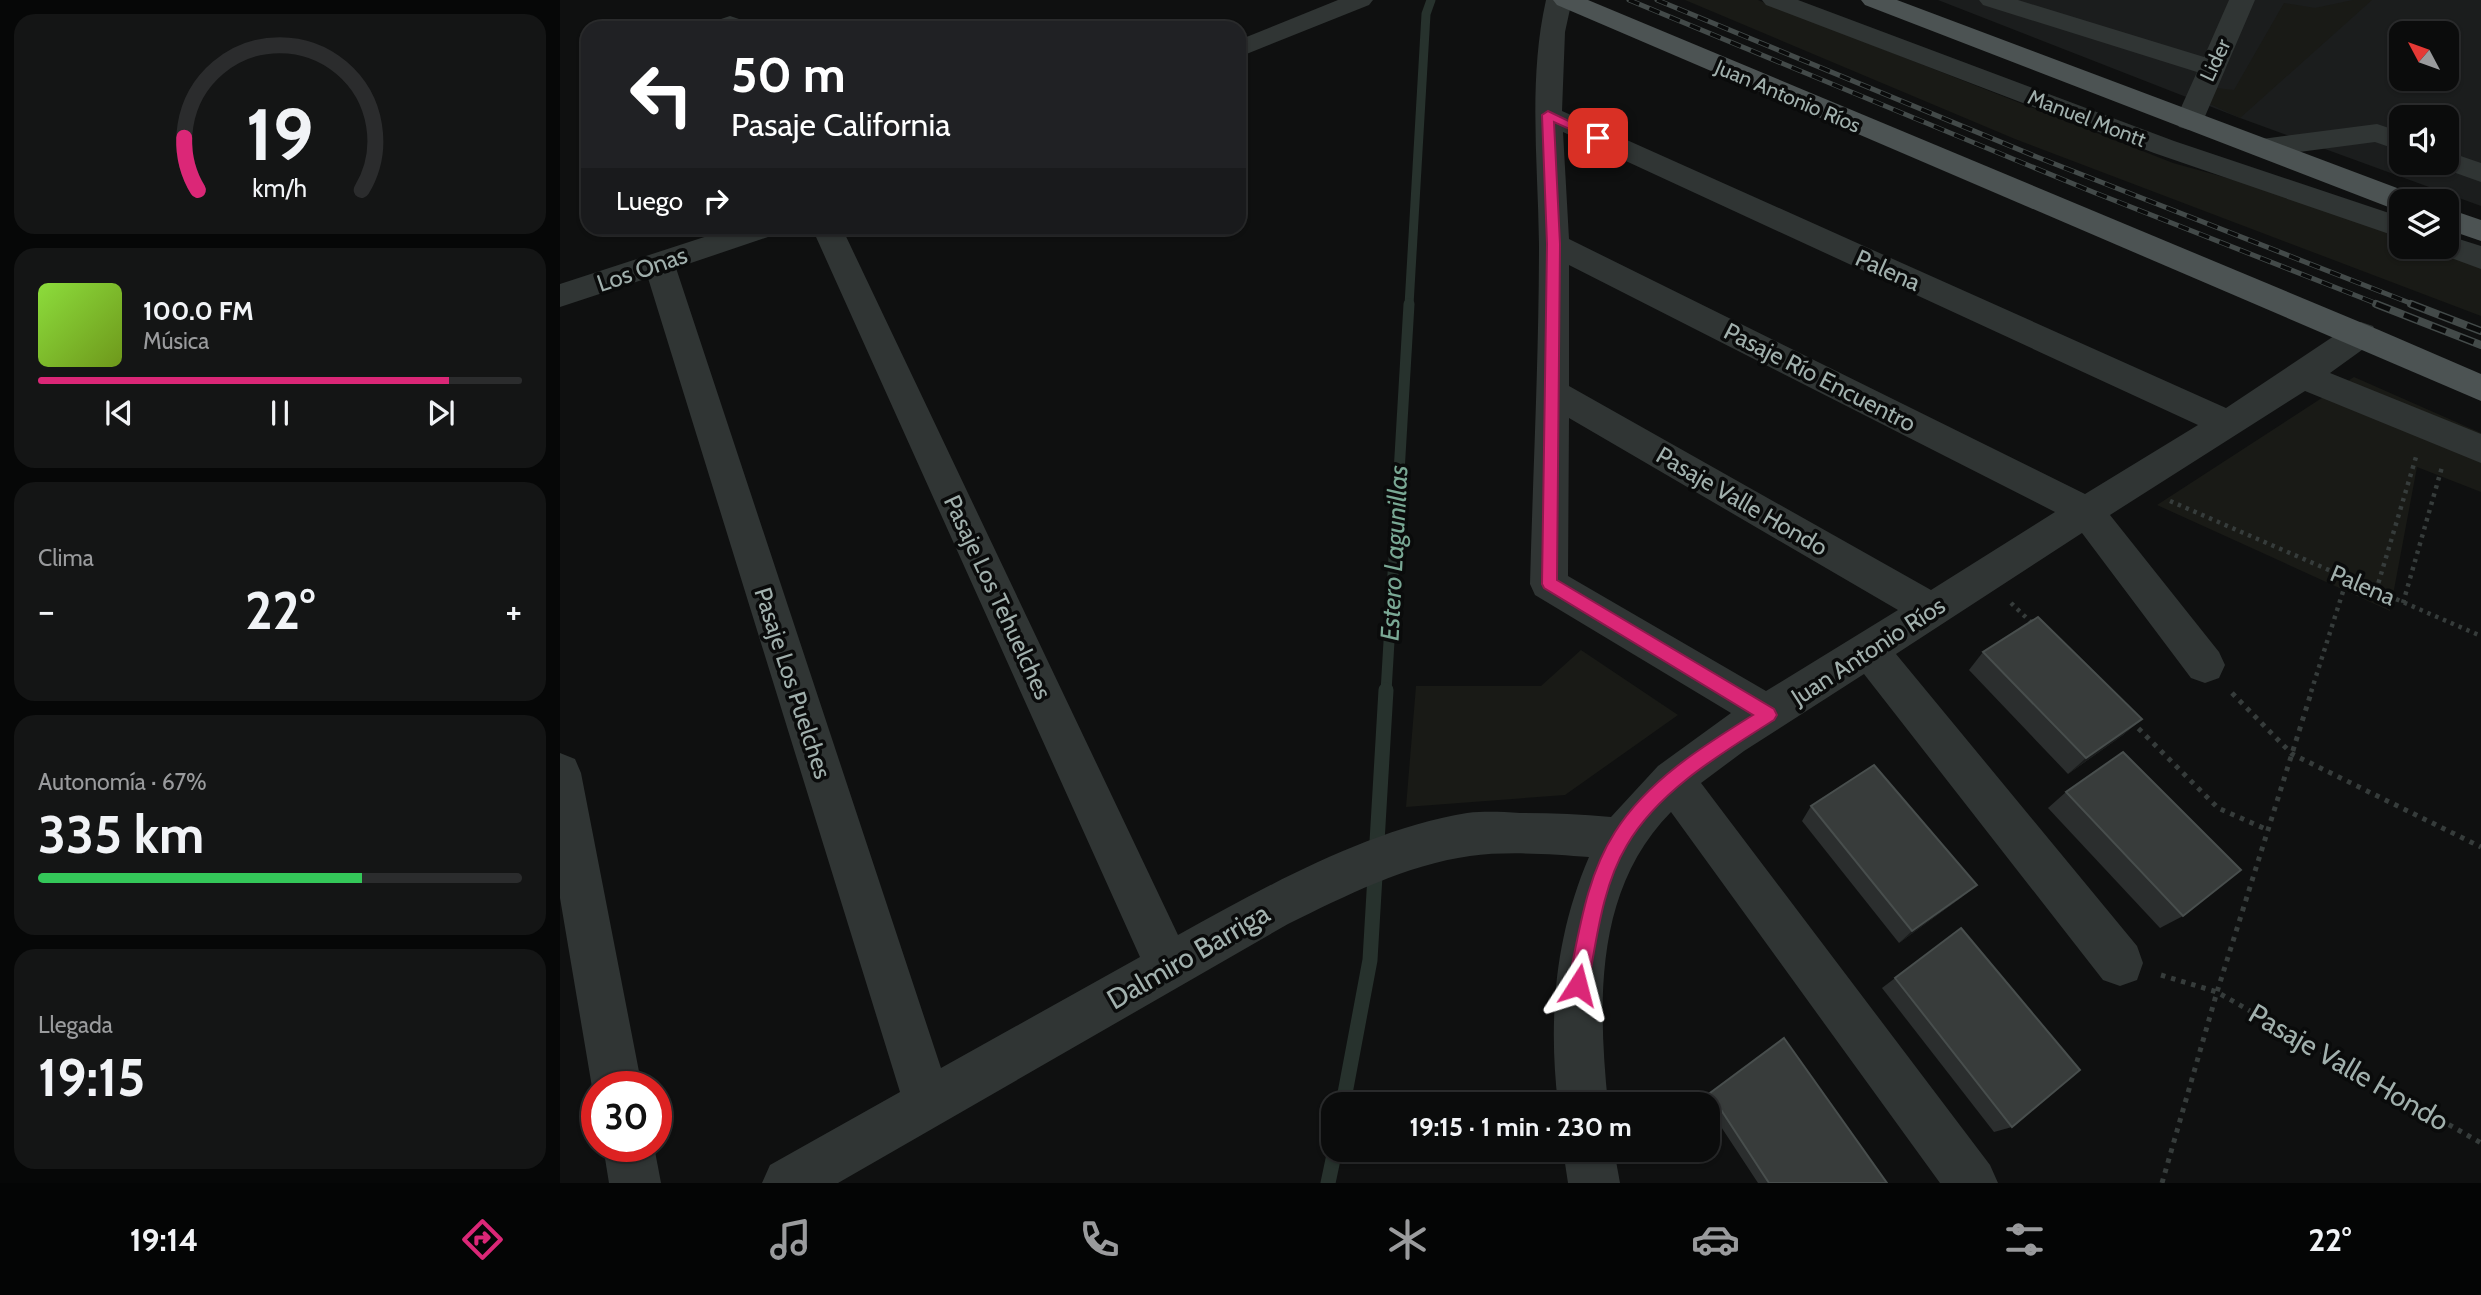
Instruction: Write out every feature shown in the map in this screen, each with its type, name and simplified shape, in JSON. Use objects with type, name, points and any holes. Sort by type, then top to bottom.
[{"type":"main road","name":"Juan Antonio Ríos","points":[[1566,0],[2481,387]]},
{"type":"main road","name":"Manuel Montt","points":[[1894,3],[2189,121],[2389,196]]},
{"type":"main road","points":[[2459,223],[2481,231]]},
{"type":"street","points":[[1246,45],[1360,0]]},
{"type":"street","points":[[1559,0],[1552,32],[1548,115],[1554,244],[1549,584],[1768,715]]},
{"type":"street","name":"Manuel Montt","points":[[1775,0],[2164,147],[2389,224]]},
{"type":"street","name":"Manuel Montt","points":[[1800,0],[2149,129],[2389,214]]},
{"type":"street","points":[[1992,0],[2211,68]]},
{"type":"street","name":"Lider","points":[[2189,121],[2242,0]]},
{"type":"street","name":"Palena","points":[[1548,115],[2228,424]]},
{"type":"street","points":[[2262,148],[2377,133],[2389,138]]},
{"type":"street","points":[[2459,165],[2481,173]]},
{"type":"street","name":"Los Onas","points":[[560,296],[743,235]]},
{"type":"street","name":"Pasaje Los Tehuelches","points":[[830,235],[1169,967]]},
{"type":"street","points":[[2459,240],[2481,248]]},
{"type":"street","name":"Pasaje Río Encuentro","points":[[1554,244],[2086,511]]},
{"type":"street","points":[[2459,250],[2481,258]]},
{"type":"street","name":"Pasaje Los Puelches","points":[[659,264],[928,1103]]},
{"type":"street","name":"Juan Antonio Ríos","points":[[1581,1092],[1578,1066],[1578,985],[1593,908],[1605,872],[1621,839],[1640,812],[1673,780],[1723,743],[2086,511],[2228,424],[2361,334]]},
{"type":"street","points":[[2301,375],[2452,437]]},
{"type":"street","name":"Pasaje Valle Hondo","points":[[1553,393],[1932,610]]},
{"type":"street","points":[[2086,511],[2205,665]]},
{"type":"street","points":[[1869,650],[2120,963]]},
{"type":"street","points":[[560,773],[614,1071]]},
{"type":"street","points":[[1673,780],[1972,1183]]},
{"type":"street","name":"Dalmiro Barriga","points":[[788,1183],[1272,908],[1313,888],[1426,845],[1494,832],[1518,834],[1548,831],[1621,839]]},
{"type":"street","points":[[631,1162],[635,1183]]},
{"type":"street","points":[[1591,1162],[1594,1183]]},
{"type":"path","points":[[2376,591],[2452,437]]},
{"type":"path","points":[[2403,603],[2452,437]]},
{"type":"path","name":"Palena","points":[[2130,484],[2481,636]]},
{"type":"path","points":[[1985,576],[2043,634]]},
{"type":"path","points":[[2162,1183],[2217,992],[2347,579]]},
{"type":"path","points":[[2205,665],[2292,754],[2481,847]]},
{"type":"path","points":[[2121,711],[2218,808],[2267,831]]},
{"type":"path","name":"Pasaje Valle Hondo","points":[[2120,963],[2217,992],[2481,1143]]},
{"type":"shaded area","points":[[1685,0],[1758,0],[2173,163],[2256,186],[2389,233],[2389,259],[2457,259],[2481,268],[2481,316],[2015,139]]},
{"type":"shaded area","points":[[1938,0],[2481,0],[2481,206],[2459,198],[2459,189],[2434,189],[2396,175],[2459,175],[2459,105],[2389,105],[2389,172],[2240,118]]},
{"type":"shaded area","points":[[2353,0],[2372,0],[2240,118],[2210,104],[2215,88],[2234,90],[2284,3],[2315,8]]},
{"type":"shaded area","points":[[2354,377],[2481,433],[2481,492],[2417,467],[2390,611],[2157,505]]},
{"type":"shaded area","points":[[1581,650],[1678,715],[1565,795],[1406,807],[1416,686],[1541,686]]},
{"type":"building","points":[[2038,617],[2142,719],[2086,758],[1983,652]]},
{"type":"building","points":[[2123,752],[2241,870],[2183,916],[2066,792]]},
{"type":"building","points":[[1874,765],[1977,885],[1912,931],[1811,806]]},
{"type":"building","points":[[1961,928],[2080,1070],[2012,1127],[1895,978]]},
{"type":"building","points":[[1784,1038],[1887,1183],[1769,1183],[1720,1108],[1720,1092],[1711,1092]]},
{"type":"waterway","name":"Estero Lagunillas","points":[[1409,305],[1426,14],[1431,0]]},
{"type":"waterway","name":"Estero Lagunillas","points":[[1386,692],[1409,304]]},
{"type":"waterway","name":"Estero Lagunillas","points":[[1345,1092],[1370,960],[1386,690]]},
{"type":"waterway","name":"Estero Lagunillas","points":[[1328,1183],[1332,1162]]},
{"type":"railway","points":[[1629,0],[2093,192],[2380,305]]},
{"type":"railway","points":[[1657,0],[2037,157],[2415,305]]},
{"type":"railway","points":[[2376,304],[2481,345]]},
{"type":"railway","points":[[2411,304],[2481,331]]},
{"type":"route","points":[[1578,985],[1593,908],[1605,872],[1621,839],[1640,812],[1673,780],[1723,743],[1768,715],[1549,584],[1554,244],[1548,115],[1598,138]]}]
